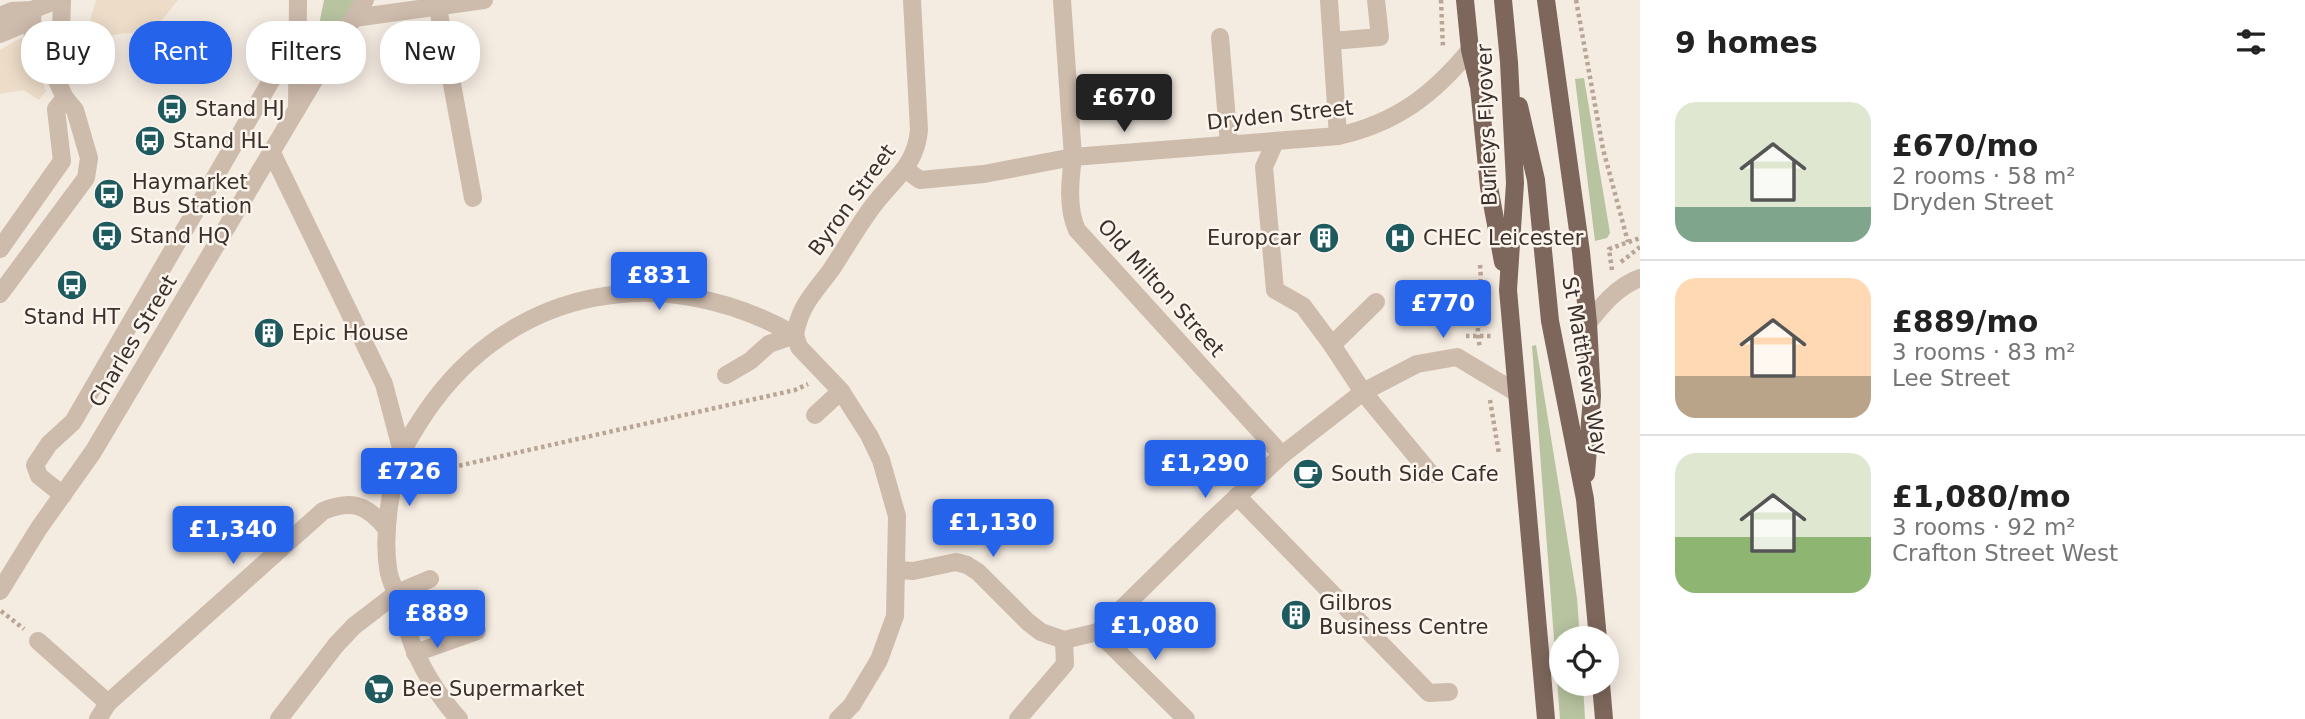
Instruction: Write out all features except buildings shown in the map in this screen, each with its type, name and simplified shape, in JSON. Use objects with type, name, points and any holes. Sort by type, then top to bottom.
[{"type":"main road","points":[[1465,0],[1470,50],[1479,88],[1489,187],[1508,290],[1546,719]]},
{"type":"main road","name":"Burleys Flyover","points":[[1503,0],[1515,183],[1508,290]]},
{"type":"main road","points":[[1546,0],[1581,252],[1588,323],[1592,396],[1585,499]]},
{"type":"main road","name":"St Matthews Way","points":[[1509,62],[1536,180],[1550,321],[1585,499],[1597,626]]},
{"type":"main road","points":[[1602,696],[1604,719]]},
{"type":"street","points":[[0,16],[12,11],[32,10],[59,0],[62,21]]},
{"type":"street","points":[[297,21],[298,0]]},
{"type":"street","name":"Charles Street","points":[[0,591],[39,528],[93,452],[365,0]]},
{"type":"street","points":[[354,18],[484,0]]},
{"type":"street","name":"Byron Street","points":[[795,335],[797,318],[805,304],[873,206],[905,169],[918,146],[912,0]]},
{"type":"street","name":"Old Milton Street","points":[[1062,0],[1073,157],[1070,182],[1073,220],[1077,230],[1282,455]]},
{"type":"street","points":[[1329,0],[1338,136]]},
{"type":"street","points":[[1332,41],[1380,37],[1376,0]]},
{"type":"street","points":[[438,8],[472,198]]},
{"type":"street","points":[[0,34],[19,26],[32,10]]},
{"type":"street","points":[[32,10],[32,21]]},
{"type":"street","points":[[1220,37],[1229,144]]},
{"type":"street","name":"Dryden Street","points":[[905,169],[920,180],[984,174],[1073,157],[1338,136],[1360,131],[1396,115],[1438,86],[1470,50]]},
{"type":"street","points":[[0,294],[86,178],[89,158],[70,104],[59,84]]},
{"type":"street","points":[[63,495],[39,477],[35,465],[49,444],[67,428],[78,413],[269,84]]},
{"type":"street","points":[[297,84],[297,110]]},
{"type":"street","points":[[0,249],[62,161],[56,109],[70,104]]},
{"type":"street","points":[[1275,142],[1264,167],[1275,290],[1303,306],[1363,392],[1431,474]]},
{"type":"street","points":[[272,153],[384,384],[402,452]]},
{"type":"street","points":[[1588,323],[1621,288],[1640,278]]},
{"type":"street","points":[[459,719],[415,653],[388,569],[387,529],[394,482],[402,452],[437,396],[455,375],[484,348],[521,324],[569,304],[621,294],[675,293],[743,309],[795,335],[799,347],[841,391],[869,435],[881,460],[897,516],[895,616],[879,660],[852,705],[838,719]]},
{"type":"street","points":[[1332,345],[1376,302]]},
{"type":"street","points":[[726,375],[750,361],[769,344],[795,335]]},
{"type":"street","points":[[897,570],[913,571],[956,562],[967,565],[978,572],[1041,632],[1064,640],[1098,632],[1282,455],[1363,392],[1417,364],[1457,357],[1517,393]]},
{"type":"street","points":[[815,415],[841,391]]},
{"type":"street","points":[[1237,496],[1429,693],[1449,692]]},
{"type":"street","points":[[98,719],[108,703],[323,511],[341,504],[359,505],[378,518],[387,529]]},
{"type":"street","points":[[279,719],[335,645],[354,626],[397,593],[430,579]]},
{"type":"street","points":[[415,653],[477,631]]},
{"type":"street","points":[[1098,632],[1186,719]]},
{"type":"street","points":[[1018,719],[1065,664],[1064,640]]},
{"type":"street","points":[[38,641],[108,703]]},
{"type":"path","points":[[1441,0],[1443,28]]},
{"type":"path","points":[[1576,0],[1604,149],[1628,242]]},
{"type":"path","points":[[1640,238],[1609,249],[1612,270],[1640,247]]},
{"type":"path","points":[[402,452],[440,470],[795,390],[827,375]]},
{"type":"path","points":[[0,610],[38,641]]},
{"type":"green space","points":[[324,0],[365,0],[352,21],[320,21]]},
{"type":"green space","points":[[1584,78],[1610,233],[1607,238],[1595,241],[1575,79]]},
{"type":"green space","points":[[1536,345],[1577,598],[1579,626],[1553,626],[1532,346]]},
{"type":"green space","points":[[1558,696],[1584,696],[1585,719],[1560,719]]},
{"type":"shaded area","points":[[96,0],[178,0],[161,21],[129,21],[129,33],[115,35],[115,21],[90,21]]},
{"type":"shaded area","points":[[21,38],[21,84],[44,84],[46,91],[39,100],[24,90],[0,94],[0,50]]},
{"type":"place","name":"Stand HJ","points":[[172,109]]},
{"type":"place","name":"Stand HL","points":[[150,141]]},
{"type":"place","name":"Haymarket Bus Station","points":[[109,194]]},
{"type":"place","name":"Stand HQ","points":[[107,236]]},
{"type":"place","name":"Europcar","points":[[1324,238]]},
{"type":"place","name":"CHEC Leicester","points":[[1400,238]]},
{"type":"place","name":"Stand HT","points":[[72,285]]},
{"type":"place","name":"Epic House","points":[[269,333]]},
{"type":"place","name":"South Side Cafe","points":[[1308,474]]},
{"type":"place","name":"Gilbros Business Centre","points":[[1296,615]]},
{"type":"place","name":"Bee Supermarket","points":[[379,689]]}]
